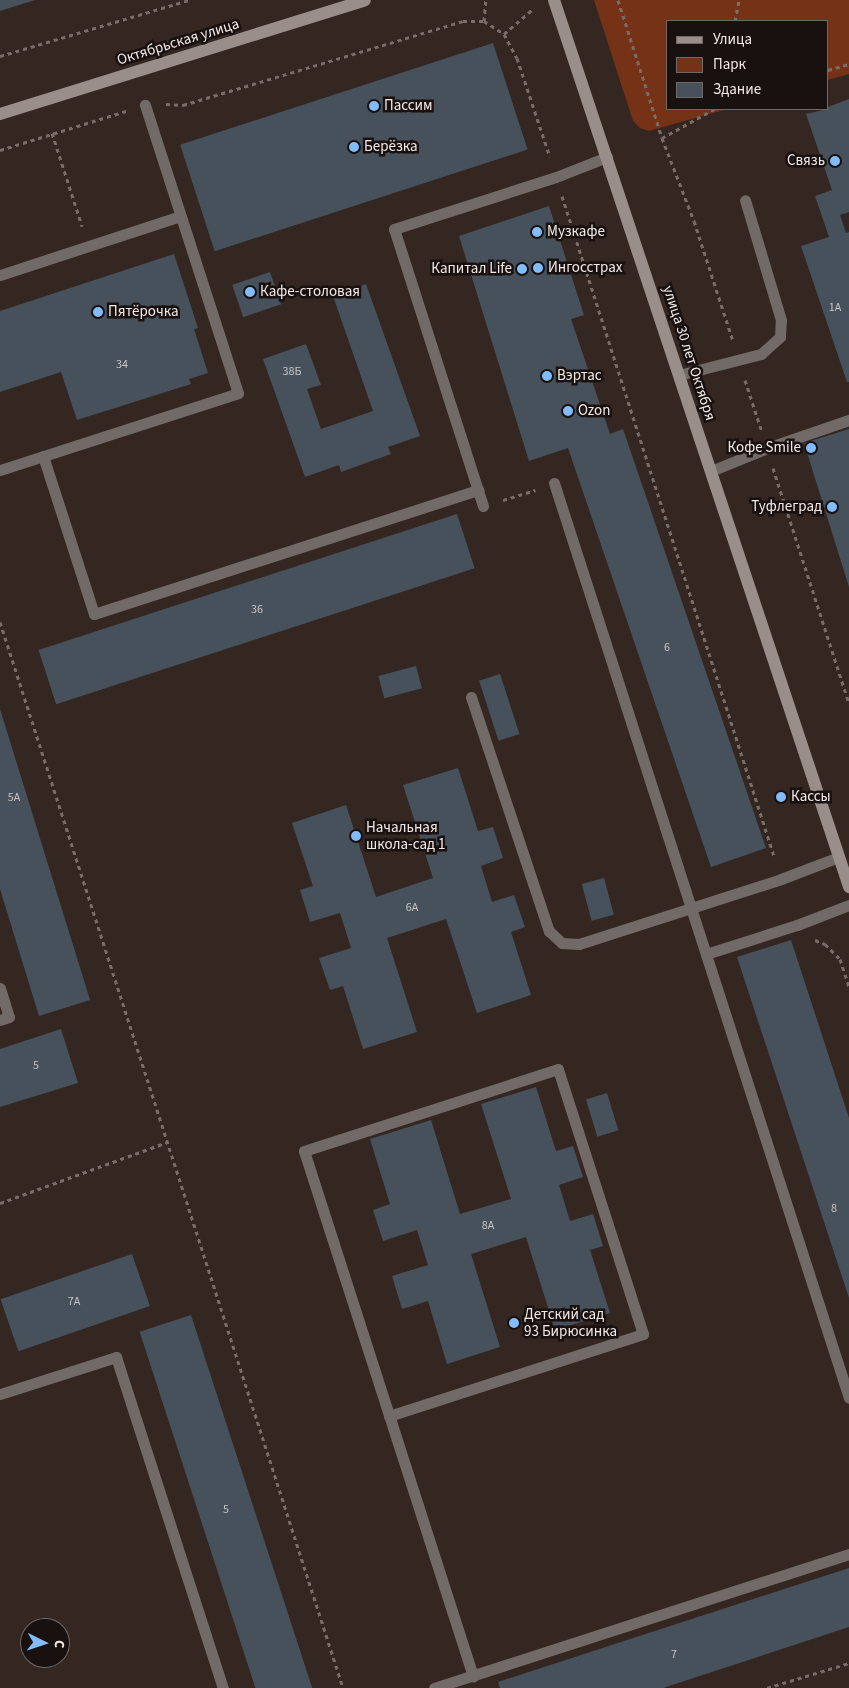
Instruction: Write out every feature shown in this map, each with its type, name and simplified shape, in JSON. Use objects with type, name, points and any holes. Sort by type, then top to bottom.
[{"type":"street","name":"Октябрьская улица","points":[[0,114],[365,0]]},
{"type":"street","name":"улица 30 лет Октября","points":[[554,0],[849,887]]},
{"type":"lane","points":[[0,470],[238,393],[145,104]]},
{"type":"lane","points":[[483,506],[394,229],[556,177],[607,157]]},
{"type":"lane","points":[[679,375],[762,354],[780,337],[781,320],[745,200]]},
{"type":"lane","points":[[0,275],[181,216]]},
{"type":"lane","points":[[711,471],[767,448],[849,420]]},
{"type":"lane","points":[[43,456],[94,614],[478,490]]},
{"type":"lane","points":[[554,483],[849,1398]]},
{"type":"lane","points":[[471,697],[549,931],[562,943],[579,944],[781,879],[839,857]]},
{"type":"lane","points":[[706,954],[797,925],[849,905]]},
{"type":"lane","points":[[0,988],[9,1017],[0,1020]]},
{"type":"lane","points":[[390,1416],[643,1334],[558,1069],[304,1151],[473,1676]]},
{"type":"lane","points":[[0,1394],[116,1357],[223,1688]]},
{"type":"lane","points":[[434,1688],[849,1554]]},
{"type":"path","points":[[0,56],[189,0]]},
{"type":"path","points":[[484,22],[486,0]]},
{"type":"path","points":[[618,0],[621,10]]},
{"type":"path","points":[[735,20],[739,0]]},
{"type":"path","points":[[504,34],[538,6]]},
{"type":"path","points":[[0,150],[152,102],[183,105],[463,21],[484,22],[504,34],[517,58],[781,879]]},
{"type":"path","points":[[829,70],[849,64]]},
{"type":"path","points":[[662,138],[712,110]]},
{"type":"path","points":[[52,134],[89,246]]},
{"type":"path","points":[[483,506],[554,483]]},
{"type":"path","points":[[0,622],[343,1688]]},
{"type":"path","points":[[797,925],[798,929],[810,939],[825,944],[840,959],[849,987]]},
{"type":"path","points":[[0,1203],[168,1142]]},
{"type":"path","points":[[767,1688],[849,1663]]},
{"type":"green space","points":[[594,0],[849,0],[849,74],[829,80],[829,20],[666,20],[666,110],[723,110],[649,131],[640,128],[633,121]]},
{"type":"building","points":[[0,0],[35,0],[0,11]]},
{"type":"building","name":"Берёзка","points":[[493,43],[528,150],[215,251],[180,145]]},
{"type":"building","points":[[849,99],[849,212],[840,215],[846,233],[849,232],[849,382],[847,382],[801,246],[829,237],[815,196],[832,190],[806,114],[829,110],[829,107]]},
{"type":"building","points":[[549,206],[584,315],[571,319],[610,434],[623,429],[766,848],[711,867],[568,448],[529,461],[459,236]]},
{"type":"building","points":[[174,254],[198,328],[194,329],[208,373],[189,379],[191,384],[77,420],[61,372],[0,392],[0,311]]},
{"type":"building","points":[[270,272],[281,304],[243,317],[232,285]]},
{"type":"building","points":[[366,284],[420,436],[388,447],[391,454],[341,472],[339,465],[305,477],[263,359],[306,344],[321,385],[307,389],[321,429],[373,411],[333,296]]},
{"type":"building","points":[[849,429],[849,587],[804,443]]},
{"type":"building","points":[[457,514],[475,568],[56,704],[39,650]]},
{"type":"building","points":[[416,666],[422,688],[384,698],[378,676]]},
{"type":"building","points":[[500,674],[519,734],[499,741],[479,681]]},
{"type":"building","points":[[0,709],[90,1000],[39,1016],[0,889]]},
{"type":"building","points":[[458,768],[478,831],[493,827],[503,858],[481,866],[492,902],[514,895],[525,927],[511,932],[531,995],[477,1013],[446,919],[387,938],[417,1032],[363,1049],[343,986],[330,990],[319,958],[351,948],[340,913],[310,922],[300,890],[313,886],[292,823],[346,805],[376,897],[433,878],[403,785]]},
{"type":"building","points":[[604,878],[614,915],[592,921],[582,884]]},
{"type":"building","points":[[791,940],[849,1118],[849,1298],[737,957]]},
{"type":"building","points":[[61,1029],[78,1083],[0,1107],[0,1049]]},
{"type":"building","points":[[536,1087],[556,1151],[573,1146],[583,1177],[559,1185],[570,1221],[593,1214],[603,1246],[590,1250],[610,1313],[555,1330],[526,1237],[471,1254],[500,1347],[447,1364],[428,1301],[402,1309],[392,1276],[428,1265],[417,1230],[383,1241],[373,1210],[390,1204],[370,1139],[431,1120],[460,1214],[511,1199],[481,1104]]},
{"type":"building","points":[[607,1093],[618,1130],[597,1137],[586,1099]]},
{"type":"building","points":[[132,1254],[150,1306],[18,1351],[1,1299]]},
{"type":"building","points":[[191,1315],[312,1688],[255,1688],[140,1332]]},
{"type":"building","points":[[849,1568],[849,1627],[663,1688],[500,1688],[498,1682]]},
{"type":"place","name":"Пассим","points":[[374,106]]},
{"type":"place","name":"Берёзка","points":[[354,147]]},
{"type":"place","name":"Связь","points":[[835,161]]},
{"type":"place","name":"Музкафе","points":[[537,232]]},
{"type":"place","name":"Ингосстрах","points":[[538,268]]},
{"type":"place","name":"Капитал Life","points":[[522,269]]},
{"type":"place","name":"Кафе-столовая","points":[[250,292]]},
{"type":"place","name":"Пятёрочка","points":[[98,312]]},
{"type":"place","name":"Вэртас","points":[[547,376]]},
{"type":"place","name":"Ozon","points":[[568,411]]},
{"type":"place","name":"Кофе Smile","points":[[811,448]]},
{"type":"place","name":"Туфлеград","points":[[832,507]]},
{"type":"place","name":"Кассы","points":[[781,797]]},
{"type":"place","name":"Начальная школа-сад 1","points":[[356,836]]},
{"type":"place","name":"Детский сад 93 Бирюсинка","points":[[514,1323]]}]
